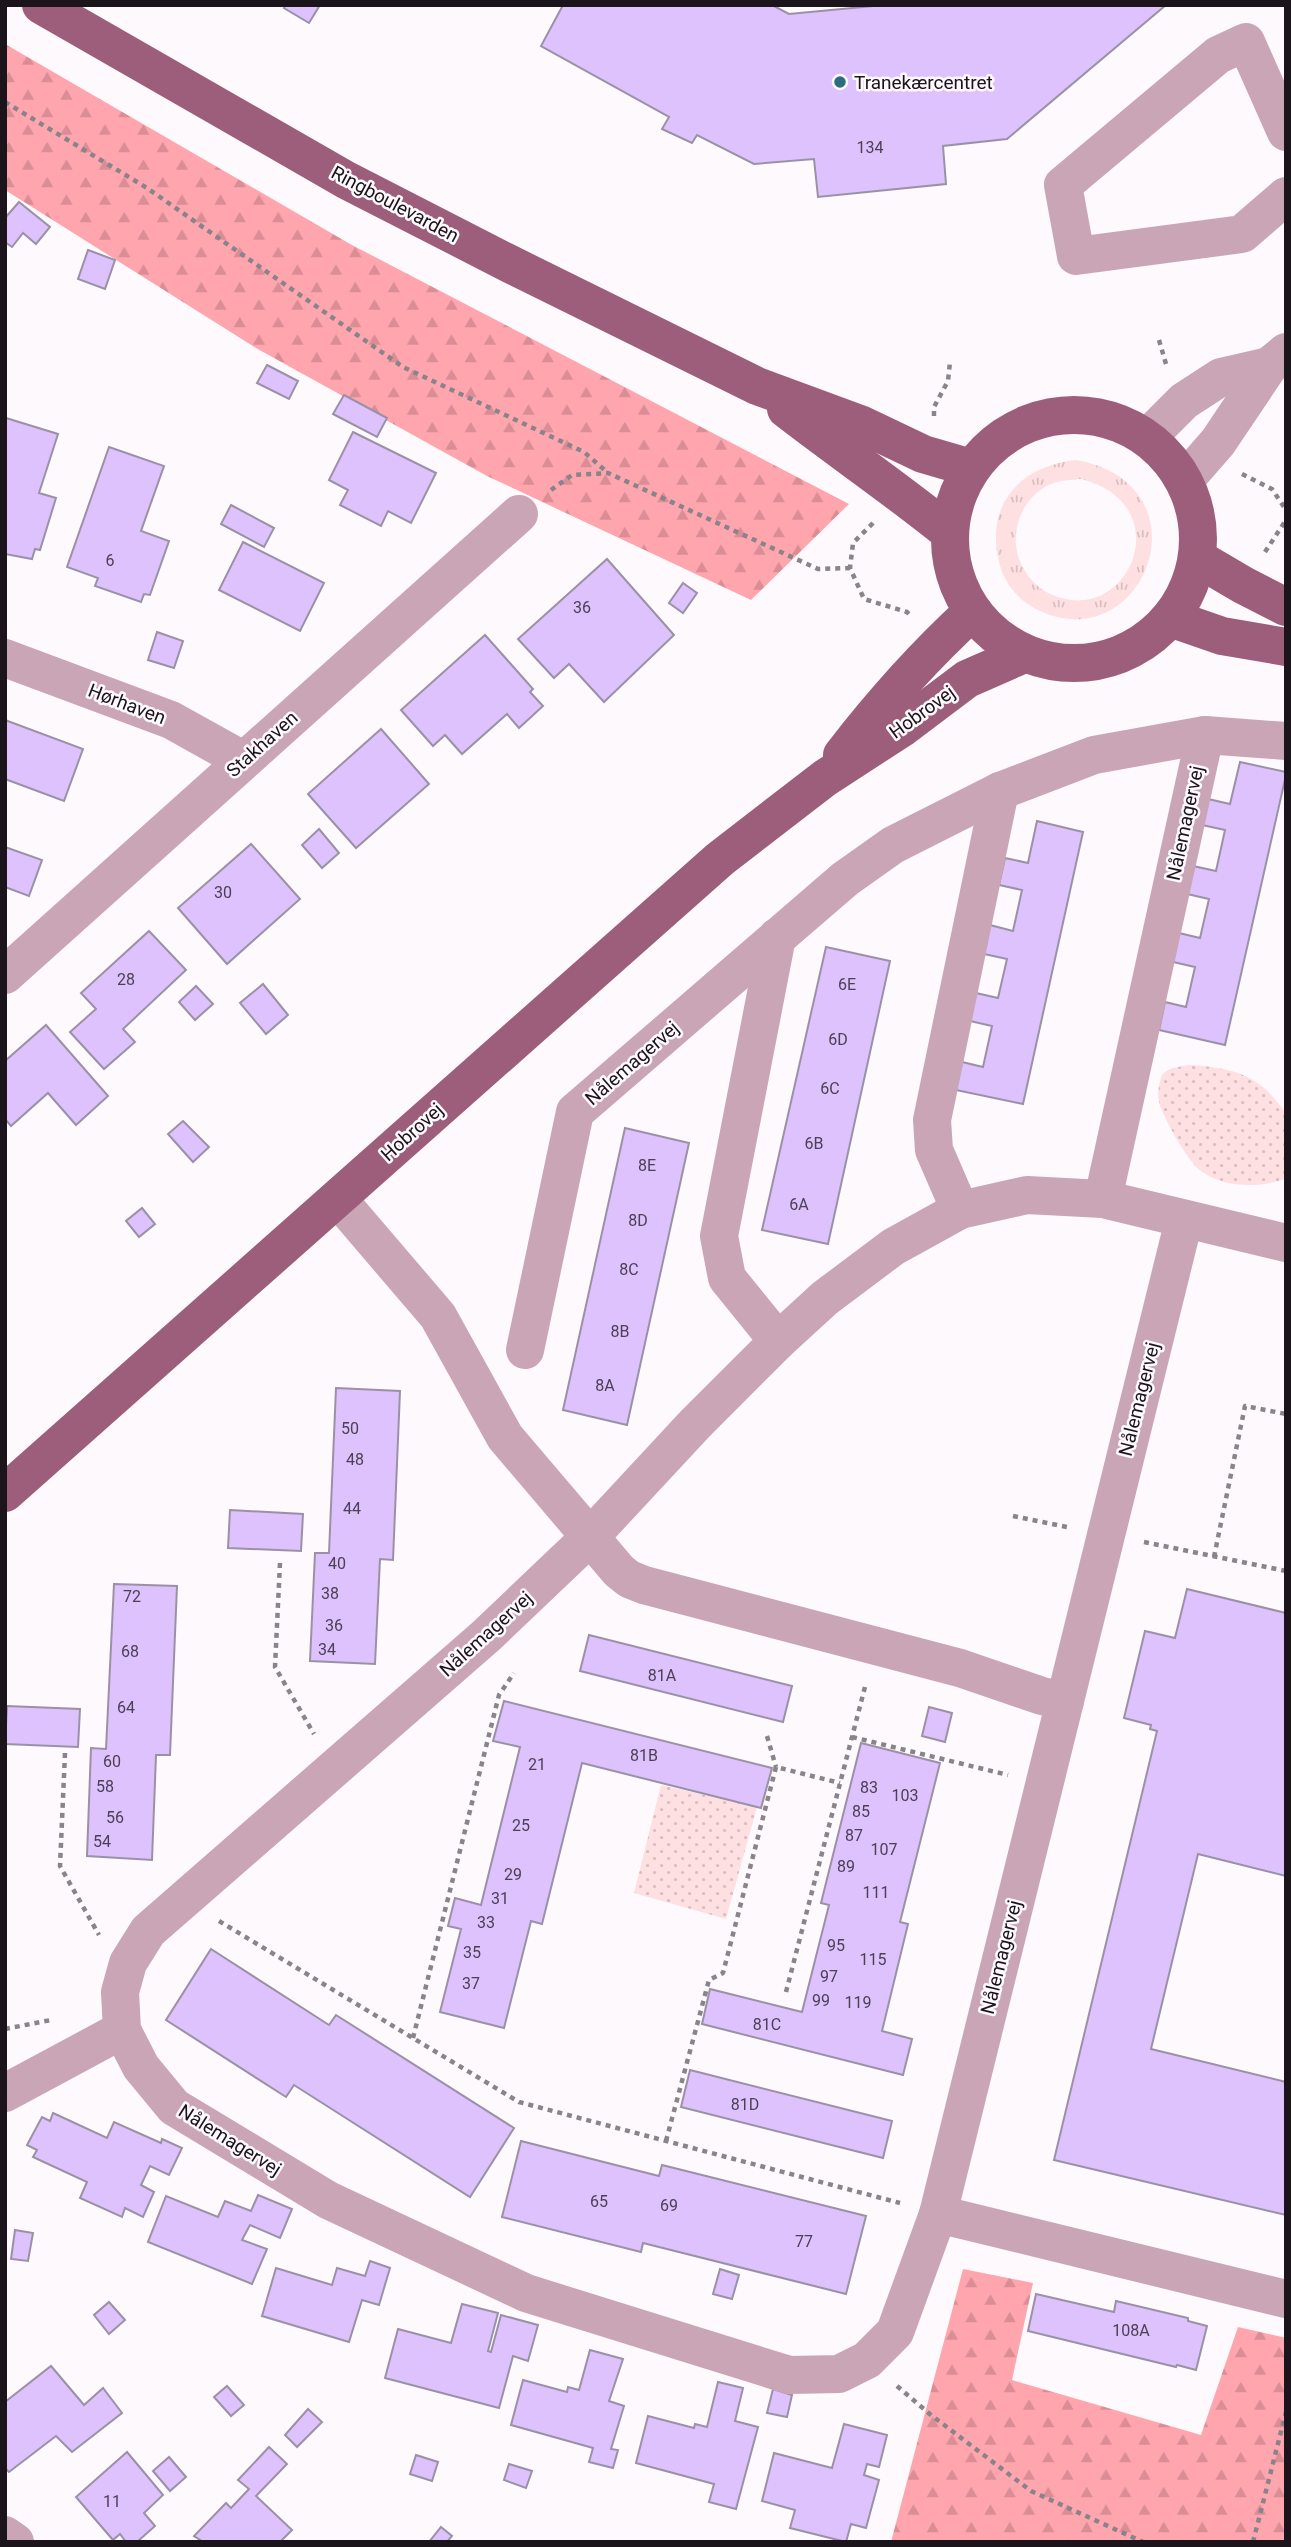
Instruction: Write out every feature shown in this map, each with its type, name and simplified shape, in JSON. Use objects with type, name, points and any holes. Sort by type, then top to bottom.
[{"type":"main road","name":"Ringboulevarden","points":[[41,5],[346,180],[757,386],[860,424],[923,454],[971,468]]},
{"type":"main road","name":"Ringboulevarden","points":[[757,386],[949,531]]},
{"type":"main road","points":[[1073,414],[1111,420],[1147,438],[1168,458],[1184,481],[1194,506],[1198,531],[1197,558],[1188,590],[1170,618],[1147,640],[1119,656],[1087,663],[1055,663],[1024,654],[996,637],[972,612],[961,594],[954,574],[949,531],[956,498],[971,468],[998,439],[1034,421],[1073,414]]},
{"type":"main road","points":[[1197,558],[1286,607]]},
{"type":"main road","name":"Hobrovej","points":[[825,778],[883,702],[938,643],[972,612]]},
{"type":"main road","points":[[1170,618],[1222,636],[1286,647]]},
{"type":"main road","name":"Hobrovej","points":[[5,1493],[720,859],[825,778],[902,728],[967,679],[1024,654]]},
{"type":"street","points":[[1286,132],[1246,42],[1218,55],[1063,185],[1076,256],[1242,234],[1286,196]]},
{"type":"street","points":[[1147,438],[1184,401],[1221,377],[1277,359]]},
{"type":"street","points":[[1184,481],[1218,442],[1277,359]]},
{"type":"street","name":"Stakhaven","points":[[5,975],[519,514]]},
{"type":"street","name":"Hørhaven","points":[[5,658],[171,720],[243,760]]},
{"type":"street","name":"Nålemagervej","points":[[1103,1199],[1205,735]]},
{"type":"street","name":"Nålemagervej","points":[[525,1350],[575,1112],[845,879],[893,845],[1000,791],[1094,755],[1205,735],[1286,741]]},
{"type":"street","points":[[960,1210],[934,1150],[932,1120],[1000,791]]},
{"type":"street","points":[[777,937],[719,1236],[727,1278],[778,1341]]},
{"type":"street","name":"Nålemagervej","points":[[1184,1220],[938,2214],[895,2332],[867,2360],[839,2374],[789,2375],[526,2293],[328,2200],[174,2107],[141,2067],[122,2030],[120,1992],[128,1963],[148,1931],[486,1636],[590,1538],[695,1424],[825,1297],[893,1247],[960,1210],[1027,1195],[1103,1199],[1286,1243]]},
{"type":"street","points":[[338,1199],[438,1316],[505,1437],[590,1538],[629,1579],[960,1668],[1065,1701]]},
{"type":"street","points":[[5,2092],[122,2030]]},
{"type":"street","points":[[938,2214],[1286,2299]]},
{"type":"street","points":[[5,2536],[15,2542]]},
{"type":"path","points":[[5,102],[147,188],[403,367],[584,452],[608,473],[818,569],[850,568]]},
{"type":"path","points":[[923,454],[934,425],[934,407],[948,381],[950,362]]},
{"type":"path","points":[[519,514],[572,475],[608,473]]},
{"type":"path","points":[[906,497],[896,524],[874,523],[853,543],[850,568],[864,599],[907,612],[938,643]]},
{"type":"path","points":[[1214,1557],[1245,1406],[1286,1414]]},
{"type":"path","points":[[1013,1516],[1286,1571]]},
{"type":"path","points":[[280,1563],[275,1667],[334,1768]]},
{"type":"path","points":[[786,1993],[876,1645]]},
{"type":"path","points":[[413,2038],[499,1695],[514,1673]]},
{"type":"path","points":[[666,2141],[709,1980],[723,1973],[776,1767],[766,1736]]},
{"type":"path","points":[[852,1737],[1044,1784]]},
{"type":"path","points":[[65,1753],[60,1866],[101,1938],[128,1963]]},
{"type":"path","points":[[776,1767],[840,1783]]},
{"type":"path","points":[[183,1899],[519,2102],[938,2214]]},
{"type":"path","points":[[867,2360],[931,2415],[1031,2491],[1143,2542]]},
{"type":"path","points":[[1253,2542],[1286,2412]]},
{"type":"green space","points":[[5,44],[350,244],[849,504],[751,600],[487,476],[256,348],[5,190]]},
{"type":"green space","points":[[1076,460],[1118,476],[1142,501],[1152,532],[1148,564],[1132,592],[1108,612],[1076,619],[1038,610],[1019,596],[1001,570],[996,541],[997,522],[1002,506],[1011,491],[1023,480],[1038,470]],"holes":[[[1081,479],[1111,492],[1129,511],[1136,533],[1134,556],[1123,577],[1106,592],[1084,600],[1058,597],[1039,587],[1025,571],[1016,549],[1017,525],[1027,504],[1045,487],[1063,481]]]},
{"type":"green space","points":[[1188,1065],[1238,1073],[1256,1082],[1274,1098],[1286,1114],[1285,1179],[1265,1184],[1242,1185],[1210,1177],[1196,1166],[1170,1127],[1158,1098],[1163,1074]]},
{"type":"green space","points":[[661,1785],[757,1807],[726,1919],[634,1893]]},
{"type":"green space","points":[[963,2269],[1033,2283],[1012,2380],[1201,2435],[1238,2327],[1286,2338],[1286,2542],[891,2542]]},
{"type":"building","points":[[285,5],[320,5],[309,23],[284,8]]},
{"type":"building","name":"Tranekærcentret","points":[[563,5],[772,5],[789,14],[884,5],[1166,5],[1007,139],[943,146],[946,184],[818,197],[814,159],[754,164],[697,135],[692,143],[662,129],[669,117],[541,46]]},
{"type":"building","points":[[19,202],[50,227],[36,244],[23,233],[12,247],[5,242],[5,218]]},
{"type":"building","points":[[88,250],[115,260],[105,289],[78,279]]},
{"type":"building","points":[[267,365],[298,381],[289,399],[257,383]]},
{"type":"building","points":[[344,395],[387,418],[377,437],[333,414]]},
{"type":"building","points":[[6,418],[58,434],[39,493],[56,498],[40,550],[35,549],[32,559],[5,554]]},
{"type":"building","points":[[353,432],[436,473],[411,523],[388,511],[381,526],[340,505],[348,490],[329,480]]},
{"type":"building","points":[[109,447],[164,466],[141,531],[169,541],[150,595],[144,594],[141,602],[95,586],[98,578],[67,567]]},
{"type":"building","points":[[231,505],[274,528],[264,547],[221,524]]},
{"type":"building","points":[[243,542],[324,583],[300,631],[219,590]]},
{"type":"building","points":[[607,559],[674,635],[604,702],[569,664],[554,678],[518,639]]},
{"type":"building","points":[[683,583],[697,593],[683,613],[669,603]]},
{"type":"building","points":[[157,632],[183,641],[174,668],[148,660]]},
{"type":"building","points":[[485,635],[533,689],[530,692],[543,706],[519,728],[507,714],[462,754],[445,735],[433,746],[401,710]]},
{"type":"building","points":[[5,720],[83,749],[64,801],[5,779]]},
{"type":"building","points":[[381,729],[429,784],[356,848],[308,794]]},
{"type":"building","points":[[1240,762],[1286,772],[1286,775],[1225,1045],[1159,1030],[1165,1002],[1186,1007],[1195,967],[1173,962],[1179,933],[1200,938],[1209,899],[1187,894],[1193,866],[1216,871],[1225,830],[1202,825],[1208,799],[1230,804]]},
{"type":"building","points":[[1037,821],[1083,832],[1023,1104],[956,1090],[962,1062],[983,1067],[992,1026],[970,1021],[976,993],[998,998],[1007,959],[984,954],[990,925],[1013,931],[1022,890],[999,885],[1005,858],[1028,863]]},
{"type":"building","points":[[319,829],[339,853],[322,868],[302,845]]},
{"type":"building","points":[[251,844],[300,899],[227,964],[178,908]]},
{"type":"building","points":[[5,847],[42,860],[29,896],[5,887]]},
{"type":"building","points":[[149,931],[186,970],[123,1029],[135,1042],[104,1069],[70,1032],[96,1009],[81,993]]},
{"type":"building","points":[[826,947],[890,961],[828,1244],[762,1230]]},
{"type":"building","points":[[263,984],[288,1015],[266,1034],[240,1003]]},
{"type":"building","points":[[196,986],[213,1004],[195,1020],[179,1002]]},
{"type":"building","points":[[46,1025],[108,1096],[76,1125],[48,1093],[11,1126],[5,1119],[5,1061]]},
{"type":"building","points":[[183,1121],[209,1147],[193,1162],[168,1134]]},
{"type":"building","points":[[625,1128],[689,1143],[627,1425],[563,1410]]},
{"type":"building","points":[[142,1208],[155,1224],[139,1237],[126,1221]]},
{"type":"building","points":[[336,1388],[400,1391],[393,1560],[380,1559],[375,1664],[310,1661],[315,1553],[329,1553]]},
{"type":"building","points":[[230,1510],[303,1514],[301,1551],[228,1548]]},
{"type":"building","points":[[114,1584],[177,1586],[170,1755],[156,1755],[152,1860],[87,1856],[91,1748],[106,1749]]},
{"type":"building","points":[[1187,1589],[1286,1613],[1286,1876],[1198,1854],[1151,2049],[1286,2082],[1286,2215],[1054,2160],[1157,1731],[1150,1729],[1151,1725],[1124,1718],[1145,1631],[1175,1638]]},
{"type":"building","points":[[589,1635],[792,1686],[783,1722],[580,1671]]},
{"type":"building","points":[[504,1701],[772,1768],[761,1808],[582,1763],[542,1924],[531,1921],[504,2028],[440,2012],[461,1929],[448,1926],[455,1898],[481,1905],[520,1747],[493,1741]]},
{"type":"building","points":[[7,1706],[80,1709],[78,1747],[5,1744]]},
{"type":"building","points":[[929,1707],[952,1713],[945,1742],[922,1736]]},
{"type":"building","points":[[861,1743],[940,1763],[900,1922],[908,1924],[882,2031],[912,2039],[903,2075],[702,2024],[710,1989],[802,2012],[829,1905],[821,1903]]},
{"type":"building","points":[[211,1949],[329,2025],[336,2015],[514,2128],[470,2197],[294,2085],[286,2097],[166,2020]]},
{"type":"building","points":[[690,2070],[892,2121],[883,2158],[681,2107]]},
{"type":"building","points":[[53,2113],[107,2138],[114,2122],[161,2143],[162,2139],[182,2148],[169,2175],[150,2166],[141,2185],[154,2192],[143,2217],[125,2208],[122,2217],[80,2198],[87,2182],[33,2157],[37,2150],[27,2145],[42,2117],[50,2121]]},
{"type":"building","points":[[521,2141],[659,2176],[662,2165],[866,2216],[846,2294],[643,2243],[641,2252],[502,2217]]},
{"type":"building","points":[[258,2195],[292,2209],[280,2238],[250,2225],[242,2240],[267,2249],[252,2284],[148,2242],[166,2196],[218,2217],[225,2201],[251,2211]]},
{"type":"building","points":[[15,2230],[33,2233],[28,2261],[11,2259]]},
{"type":"building","points":[[370,2261],[390,2268],[379,2305],[362,2300],[349,2342],[262,2316],[276,2268],[332,2285],[337,2268],[365,2276]]},
{"type":"building","points":[[720,2269],[739,2275],[732,2299],[713,2294]]},
{"type":"building","points":[[1036,2294],[1114,2312],[1116,2301],[1188,2318],[1188,2321],[1207,2326],[1196,2370],[1028,2331]]},
{"type":"building","points":[[109,2302],[125,2320],[109,2334],[94,2315]]},
{"type":"building","points":[[462,2304],[498,2313],[488,2351],[491,2352],[501,2315],[538,2325],[528,2361],[513,2356],[499,2408],[385,2378],[398,2329],[451,2343]]},
{"type":"building","points":[[590,2350],[623,2359],[609,2401],[624,2406],[611,2449],[618,2450],[613,2468],[589,2462],[593,2448],[511,2425],[523,2380],[567,2392],[568,2387],[579,2390]]},
{"type":"building","points":[[51,2366],[84,2405],[103,2388],[122,2413],[72,2452],[56,2436],[9,2472],[5,2468],[5,2402]]},
{"type":"building","points":[[718,2382],[743,2388],[735,2421],[758,2427],[736,2509],[709,2502],[714,2484],[636,2463],[648,2416],[694,2428],[695,2424],[707,2427]]},
{"type":"building","points":[[227,2386],[244,2405],[231,2416],[214,2397]]},
{"type":"building","points":[[773,2389],[792,2395],[787,2417],[767,2413]]},
{"type":"building","points":[[308,2409],[322,2422],[297,2447],[285,2435]]},
{"type":"building","points":[[844,2424],[887,2435],[879,2467],[867,2464],[864,2475],[879,2480],[866,2528],[851,2524],[846,2542],[790,2528],[795,2510],[762,2501],[774,2453],[832,2468]]},
{"type":"building","points":[[269,2447],[287,2464],[256,2496],[292,2530],[280,2542],[198,2542],[200,2540],[194,2536],[226,2503],[231,2508],[249,2489],[238,2480]]},
{"type":"building","points":[[127,2452],[163,2495],[144,2513],[155,2526],[137,2542],[126,2542],[120,2534],[113,2540],[76,2497]]},
{"type":"building","points":[[416,2455],[438,2462],[432,2481],[410,2474]]},
{"type":"building","points":[[169,2457],[186,2477],[170,2491],[153,2471]]},
{"type":"building","points":[[509,2464],[532,2471],[526,2488],[504,2480]]},
{"type":"building","points":[[441,2527],[452,2536],[447,2542],[429,2542]]},
{"type":"place","name":"Tranekærcentret","points":[[840,82]]}]
